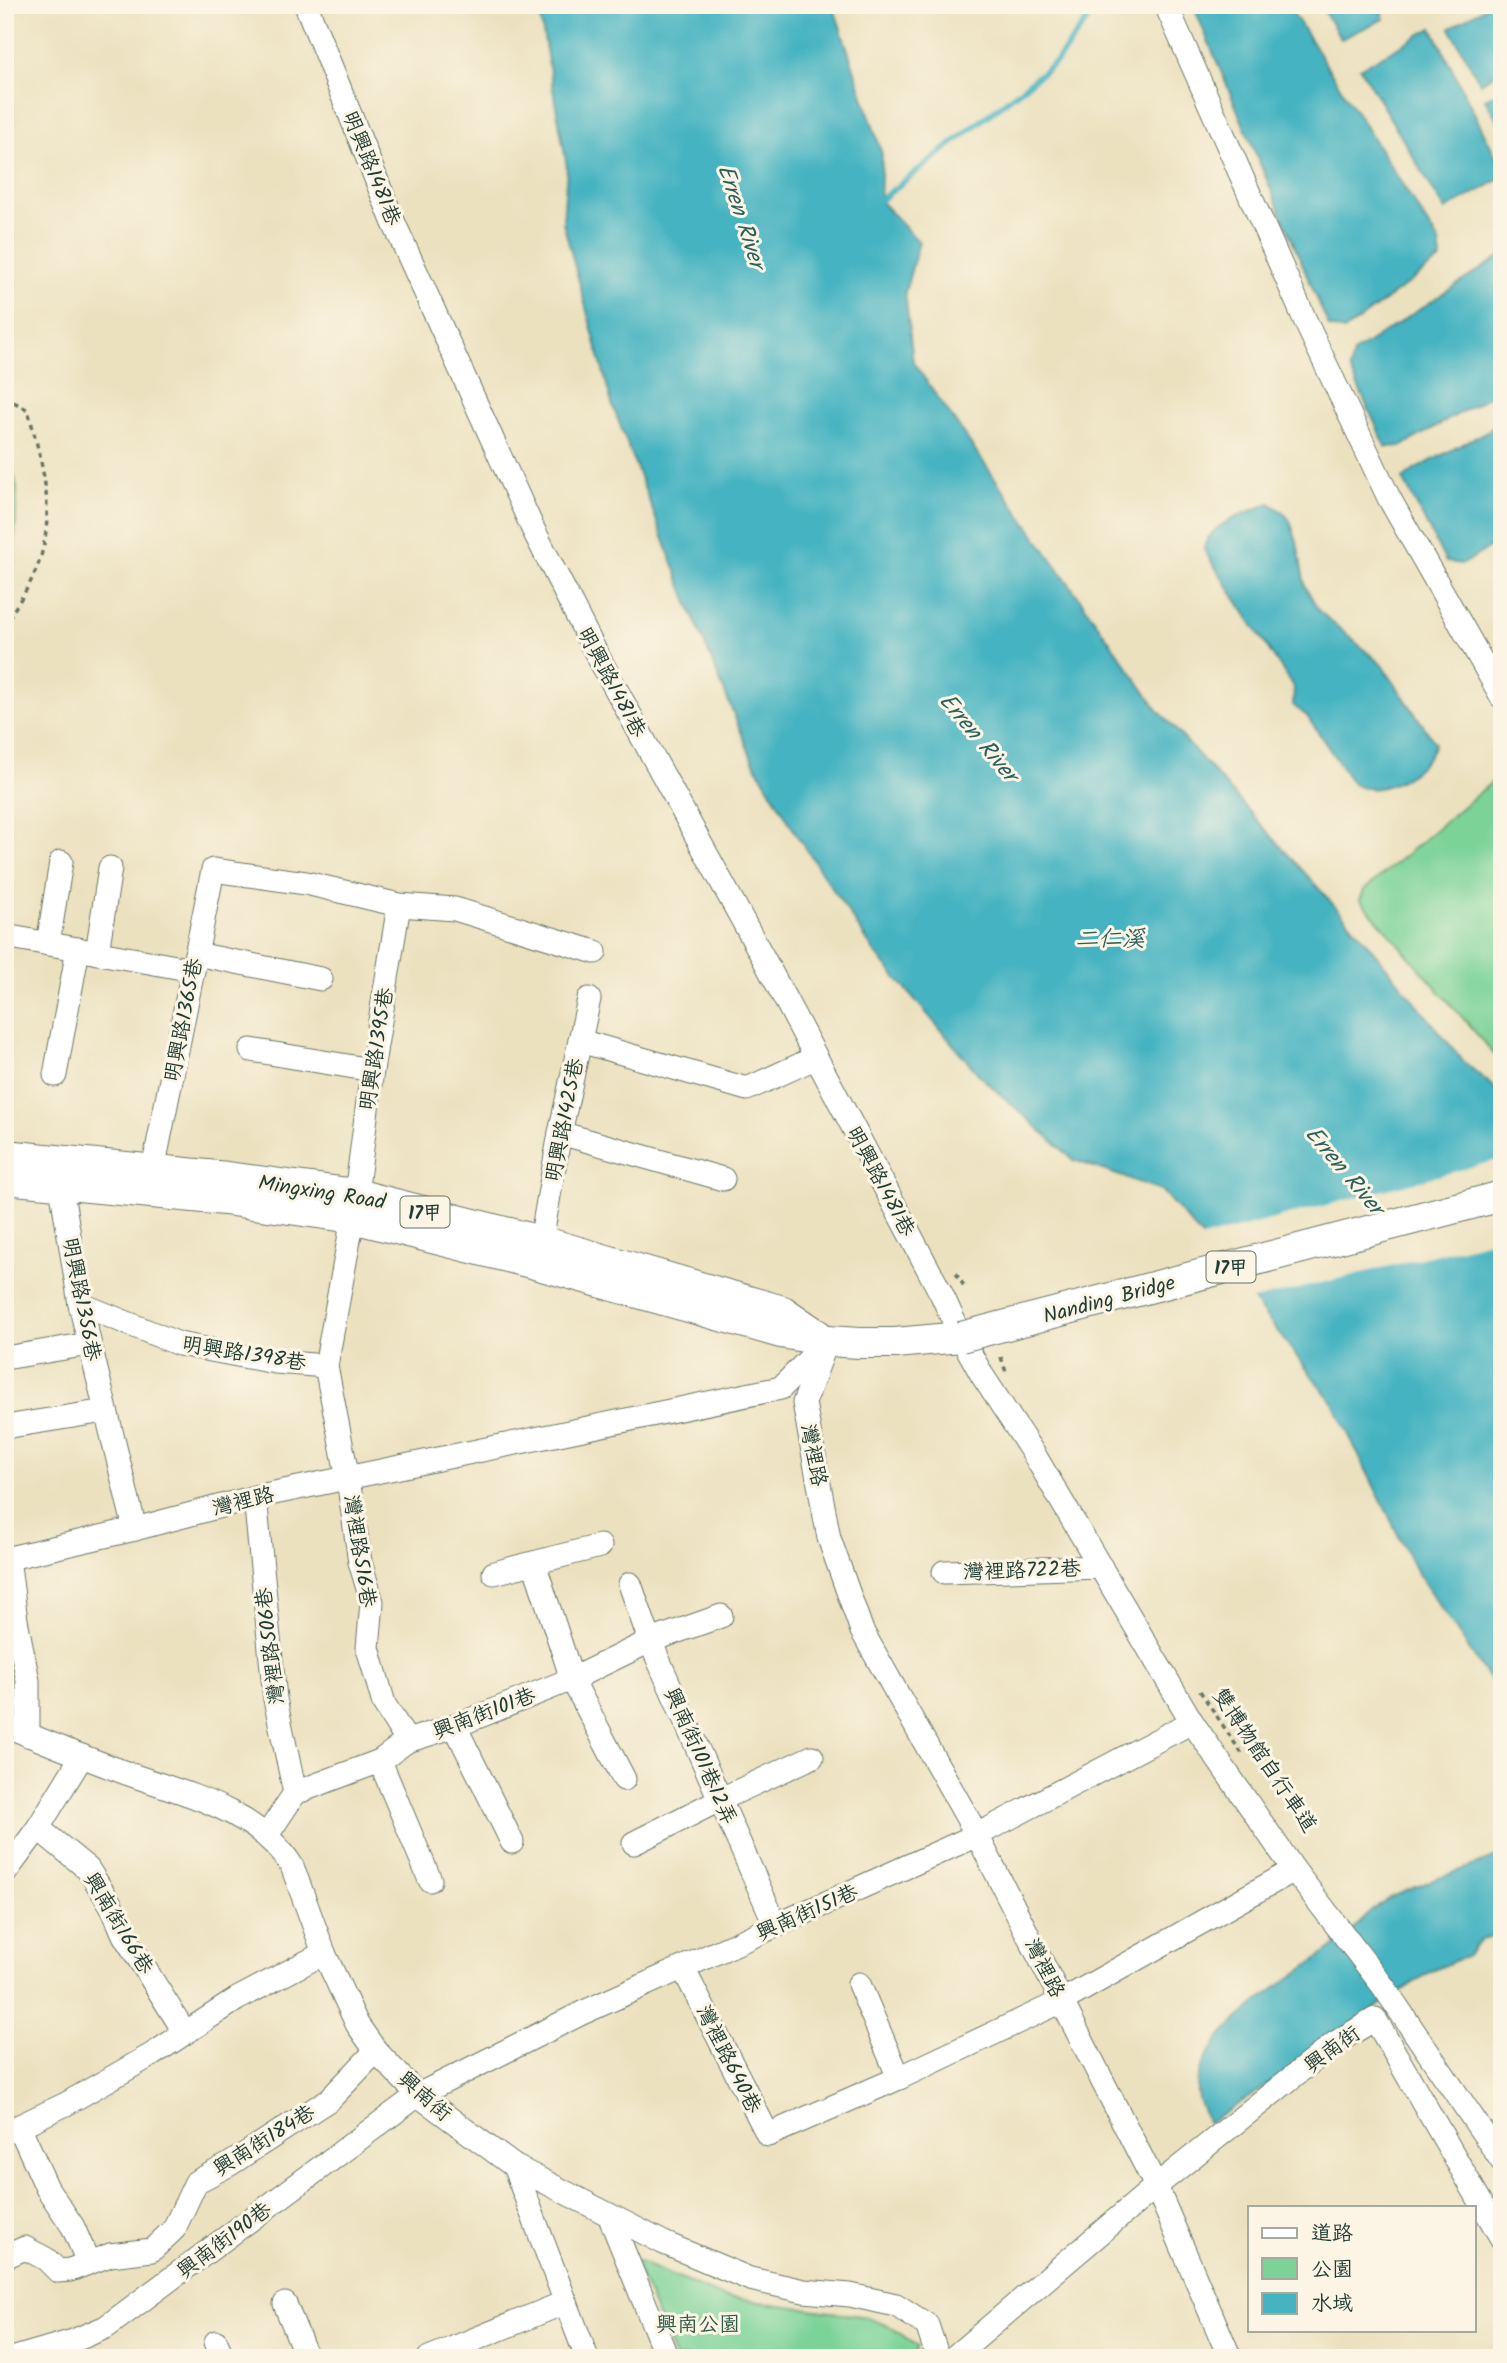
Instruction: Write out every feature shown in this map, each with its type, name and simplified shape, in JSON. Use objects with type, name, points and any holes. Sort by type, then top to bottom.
[{"type":"main road","name":"Mingxing Road","points":[[5,1154],[227,1177],[355,1206],[541,1241],[783,1311],[827,1341]]},
{"type":"main road","name":"Mingxing Road","points":[[5,1179],[225,1200],[355,1206],[535,1264],[781,1333],[827,1341],[895,1343],[961,1338]]},
{"type":"main road","name":"Nanding Bridge","points":[[961,1338],[1502,1196]]},
{"type":"street","name":"明興路1481巷","points":[[306,5],[393,220],[533,529],[595,651],[752,938],[942,1296],[961,1338]]},
{"type":"street","points":[[1166,5],[1309,329],[1389,498],[1502,697]]},
{"type":"street","points":[[48,944],[61,862]]},
{"type":"street","points":[[55,1075],[110,868]]},
{"type":"street","name":"明興路1365巷","points":[[153,1170],[213,870],[306,883],[399,905]]},
{"type":"street","points":[[399,905],[455,909],[595,952]]},
{"type":"street","name":"明興路1395巷","points":[[355,1206],[372,1070],[399,905]]},
{"type":"street","points":[[5,936],[87,951],[320,979]]},
{"type":"street","name":"明興路1425巷","points":[[541,1241],[560,1133],[589,999]]},
{"type":"street","points":[[580,1041],[747,1089],[815,1058]]},
{"type":"street","points":[[251,1050],[372,1070]]},
{"type":"street","points":[[560,1133],[723,1179]]},
{"type":"street","name":"明興路1356巷","points":[[61,1185],[80,1304],[135,1529]]},
{"type":"street","name":"明興路1398巷","points":[[80,1304],[179,1344],[275,1362],[326,1366],[355,1206]]},
{"type":"street","points":[[961,1338],[1192,1722],[1294,1870],[1383,1986],[1502,2161]]},
{"type":"street","name":"灣裡路","points":[[7,1558],[135,1529],[255,1497],[780,1388],[827,1341]]},
{"type":"street","name":"灣裡路","points":[[827,1341],[804,1403],[830,1538],[862,1631],[977,1835],[1156,2186]]},
{"type":"street","points":[[5,1358],[89,1344]]},
{"type":"street","name":"灣裡路516巷","points":[[326,1366],[348,1479],[360,1562],[372,1602],[368,1648],[384,1704],[407,1741]]},
{"type":"street","points":[[5,1427],[105,1411]]},
{"type":"street","name":"灣裡路506巷","points":[[255,1497],[275,1699],[295,1793]]},
{"type":"street","points":[[494,1573],[600,1546]]},
{"type":"street","points":[[7,1558],[28,1681],[28,1735]]},
{"type":"street","points":[[534,1563],[572,1679],[624,1779]]},
{"type":"street","name":"灣裡路722巷","points":[[944,1572],[1101,1567]]},
{"type":"street","name":"興南街101巷12弄","points":[[630,1584],[650,1641],[776,1926]]},
{"type":"street","name":"興南街101巷","points":[[295,1793],[380,1761],[407,1741],[456,1726],[572,1679],[650,1641],[721,1616]]},
{"type":"street","name":"興南街151巷","points":[[418,2095],[582,2013],[977,1835],[1192,1722]]},
{"type":"street","name":"興南街","points":[[5,1725],[221,1808],[267,1835],[282,1849],[292,1866],[324,1953],[357,2024],[376,2051],[418,2095],[514,2166],[663,2243],[750,2279],[804,2291],[850,2295],[896,2305],[927,2325],[938,2358]]},
{"type":"street","points":[[456,1726],[512,1842]]},
{"type":"street","points":[[5,1873],[38,1828],[82,1756]]},
{"type":"street","points":[[634,1843],[812,1757]]},
{"type":"street","points":[[380,1761],[430,1881]]},
{"type":"street","points":[[267,1835],[295,1793]]},
{"type":"street","name":"興南街166巷","points":[[38,1828],[88,1869],[111,1905],[124,1936],[184,2032]]},
{"type":"street","name":"灣裡路640巷","points":[[683,1968],[768,2135],[899,2078],[1062,2001],[1294,1870]]},
{"type":"street","points":[[88,2262],[73,2227],[12,2129],[66,2104],[153,2054],[237,1999],[324,1953]]},
{"type":"street","points":[[859,1984],[899,2078]]},
{"type":"street","name":"興南街","points":[[953,2358],[1156,2186],[1335,2043],[1375,2018],[1502,2239]]},
{"type":"street","name":"興南街184巷","points":[[5,2257],[25,2248],[46,2259],[58,2271],[70,2270],[110,2255],[152,2250],[174,2229],[196,2182],[230,2164],[330,2099],[376,2051]]},
{"type":"street","name":"興南街190巷","points":[[15,2358],[73,2341],[106,2327],[418,2095]]},
{"type":"street","points":[[514,2166],[587,2358]]},
{"type":"street","points":[[1156,2186],[1230,2358]]},
{"type":"street","points":[[609,2216],[667,2358]]},
{"type":"street","points":[[440,2356],[566,2301]]},
{"type":"street","points":[[285,2304],[307,2358]]},
{"type":"path","points":[[5,397],[28,410],[46,480],[43,552],[29,586],[5,624]]},
{"type":"path","name":"雙博物館自行車道","points":[[1195,1683],[1249,1765]]},
{"type":"green space","points":[[5,442],[17,487],[14,561],[5,563]]},
{"type":"green space","points":[[1492,782],[1502,798],[1502,1063],[1360,900],[1364,890]]},
{"type":"green space","name":"興南公園","points":[[634,2260],[723,2297],[867,2317],[888,2325],[917,2346],[913,2358],[675,2358]]},
{"type":"water","name":"二仁溪","points":[[538,5],[833,5],[882,154],[880,201],[919,242],[905,292],[913,362],[1158,710],[1358,932],[1464,1062],[1502,1094],[1502,1698],[1416,1571],[1333,1403],[1217,1254],[1161,1190],[1074,1160],[981,1077],[876,954],[798,837],[753,761],[690,608],[612,404],[563,222],[567,167]]},
{"type":"water","points":[[1193,5],[1288,5],[1439,242],[1441,259],[1344,331],[1329,327]]},
{"type":"water","points":[[1320,5],[1379,5],[1384,19],[1341,39]]},
{"type":"water","points":[[1489,5],[1502,5],[1502,71],[1480,83],[1450,28]]},
{"type":"water","points":[[1432,28],[1502,169],[1502,178],[1445,210],[1360,68]]},
{"type":"water","points":[[1502,90],[1502,128],[1485,99]]},
{"type":"water","points":[[1502,255],[1502,389],[1402,446],[1386,447],[1350,369],[1353,353]]},
{"type":"water","points":[[1502,423],[1502,540],[1463,564],[1446,562],[1403,479],[1414,470]]},
{"type":"water","points":[[1270,503],[1290,521],[1305,586],[1319,611],[1382,665],[1435,743],[1423,763],[1402,780],[1376,788],[1353,784],[1307,716],[1293,705],[1294,688],[1204,550],[1212,533],[1220,526]]},
{"type":"water","points":[[1502,1855],[1502,1933],[1482,1939],[1468,1955],[1430,1972],[1297,2066],[1209,2123],[1197,2093],[1200,2071],[1211,2050],[1247,2011],[1331,1949],[1384,1901]]},
{"type":"pier","points":[[1502,1159],[1502,1238],[1249,1301],[1198,1239]]},
{"type":"waterway","points":[[874,205],[1057,61],[1098,5]]},
{"type":"water label","name":"Erren River","points":[[742,216]]},
{"type":"water label","name":"Erren River","points":[[979,737]]},
{"type":"water label","name":"Erren River","points":[[1345,1170]]}]
